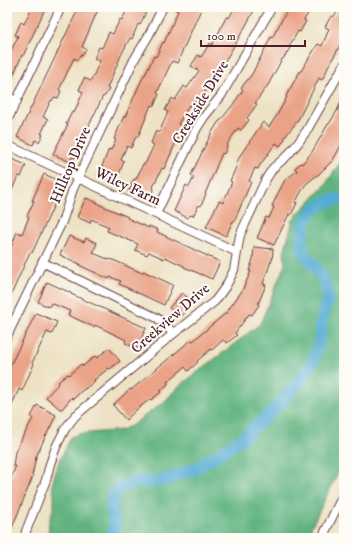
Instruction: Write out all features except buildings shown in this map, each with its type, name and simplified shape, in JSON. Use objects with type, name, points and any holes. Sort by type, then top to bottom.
[{"type":"street","points":[[7,121],[61,7]]},
{"type":"street","name":"Hilltop Drive","points":[[7,336],[62,222],[78,178],[134,60],[146,41],[163,7]]},
{"type":"street","name":"Creekside Drive","points":[[156,214],[197,128],[221,96],[272,7]]},
{"type":"street","name":"Creekview Drive","points":[[25,538],[26,531],[46,480],[56,447],[65,429],[75,416],[215,301],[226,286],[234,270],[240,235],[266,179],[273,168],[287,156],[307,130],[344,65]]},
{"type":"street","points":[[7,96],[17,101]]},
{"type":"street","name":"Wiley Farm","points":[[7,145],[237,252]]},
{"type":"street","points":[[42,262],[157,318],[174,334]]},
{"type":"street","points":[[322,538],[344,493]]},
{"type":"green space","points":[[344,157],[344,461],[306,538],[48,538],[49,521],[54,506],[52,485],[57,466],[71,437],[78,434],[121,430],[131,426],[165,401],[178,387],[260,324],[285,264],[284,252],[293,219],[325,185]]},
{"type":"waterway","points":[[114,538],[114,519],[111,505],[113,495],[119,488],[128,484],[139,482],[162,481],[195,469],[243,438],[276,408],[303,377],[312,363],[316,353],[320,338],[323,313],[328,299],[327,289],[322,276],[303,252],[302,238],[305,224],[309,215],[315,208],[336,199],[344,200]]}]
